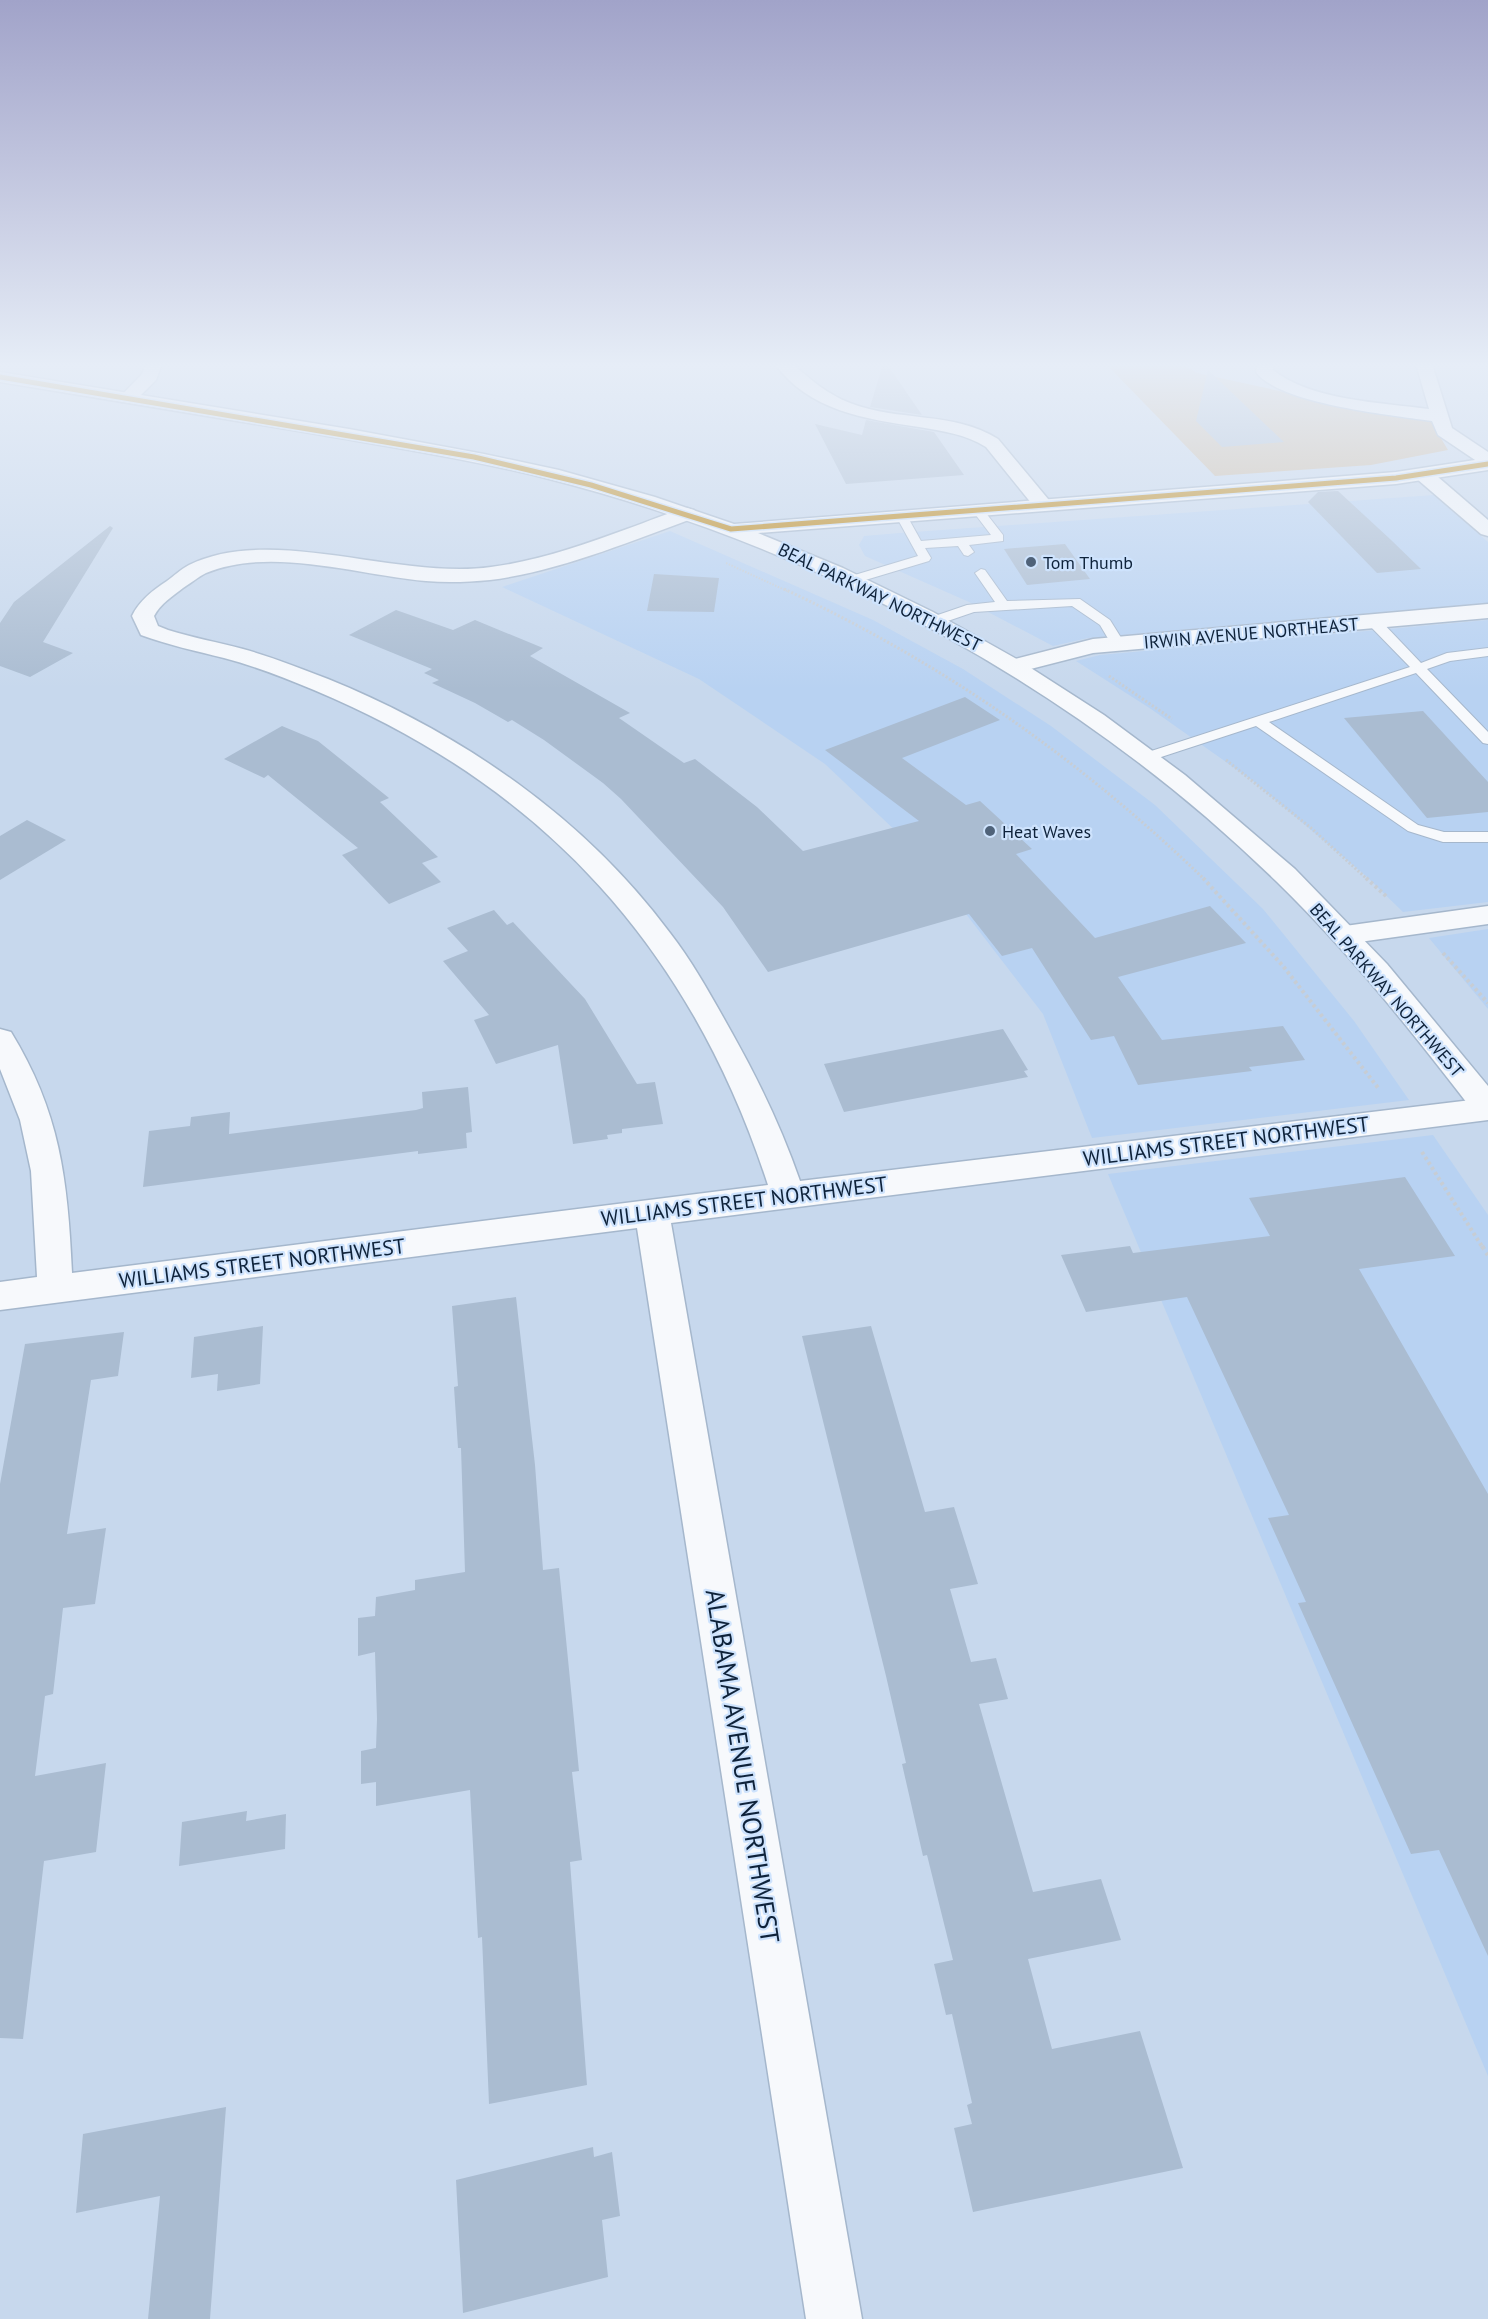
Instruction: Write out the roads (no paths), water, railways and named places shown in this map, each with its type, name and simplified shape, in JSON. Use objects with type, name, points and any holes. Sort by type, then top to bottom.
[{"type":"street","name":"BEAL PARKWAY NORTHWEST","points":[[539,472],[687,514],[764,540],[934,621],[1015,666],[1076,705],[1147,758],[1255,846],[1345,935],[1440,1046],[1488,1108]]},
{"type":"street","points":[[1016,472],[1043,505]]},
{"type":"street","points":[[731,529],[1438,472]]},
{"type":"street","points":[[1424,475],[1488,530]]},
{"type":"street","points":[[687,514],[607,543],[559,557],[496,572],[464,576],[421,577],[286,555],[230,560],[201,568],[180,579],[145,610],[143,616],[149,630],[163,636],[245,657],[346,695],[400,721],[474,764],[557,826],[606,873],[654,931],[678,965],[719,1036],[764,1129],[788,1196]]},
{"type":"street","name":"IRWIN AVENUE NORTHEAST","points":[[1015,666],[1093,646],[1488,611]]},
{"type":"street","points":[[1345,935],[1488,915]]},
{"type":"street","points":[[0,1039],[21,1080],[40,1132],[50,1185],[55,1290]]},
{"type":"street","name":"WILLIAMS STREET NORTHWEST","points":[[0,1296],[1488,1108]]},
{"type":"street","name":"ALABAMA AVENUE NORTHWEST","points":[[652,1213],[834,2319]]},
{"type":"lane","points":[[917,545],[964,547],[999,538],[978,510]]},
{"type":"lane","points":[[852,580],[925,558],[902,516]]},
{"type":"lane","points":[[981,573],[1003,605]]},
{"type":"lane","points":[[934,621],[972,609],[1003,605],[1075,602],[1105,623],[1118,644]]},
{"type":"lane","points":[[1374,622],[1488,740]]},
{"type":"lane","points":[[1147,758],[1447,657],[1488,652]]},
{"type":"lane","points":[[1258,721],[1413,828],[1443,837],[1488,837]]},
{"type":"place","name":"Tom Thumb","points":[[1031,562]]},
{"type":"place","name":"Heat Waves","points":[[990,831]]}]
